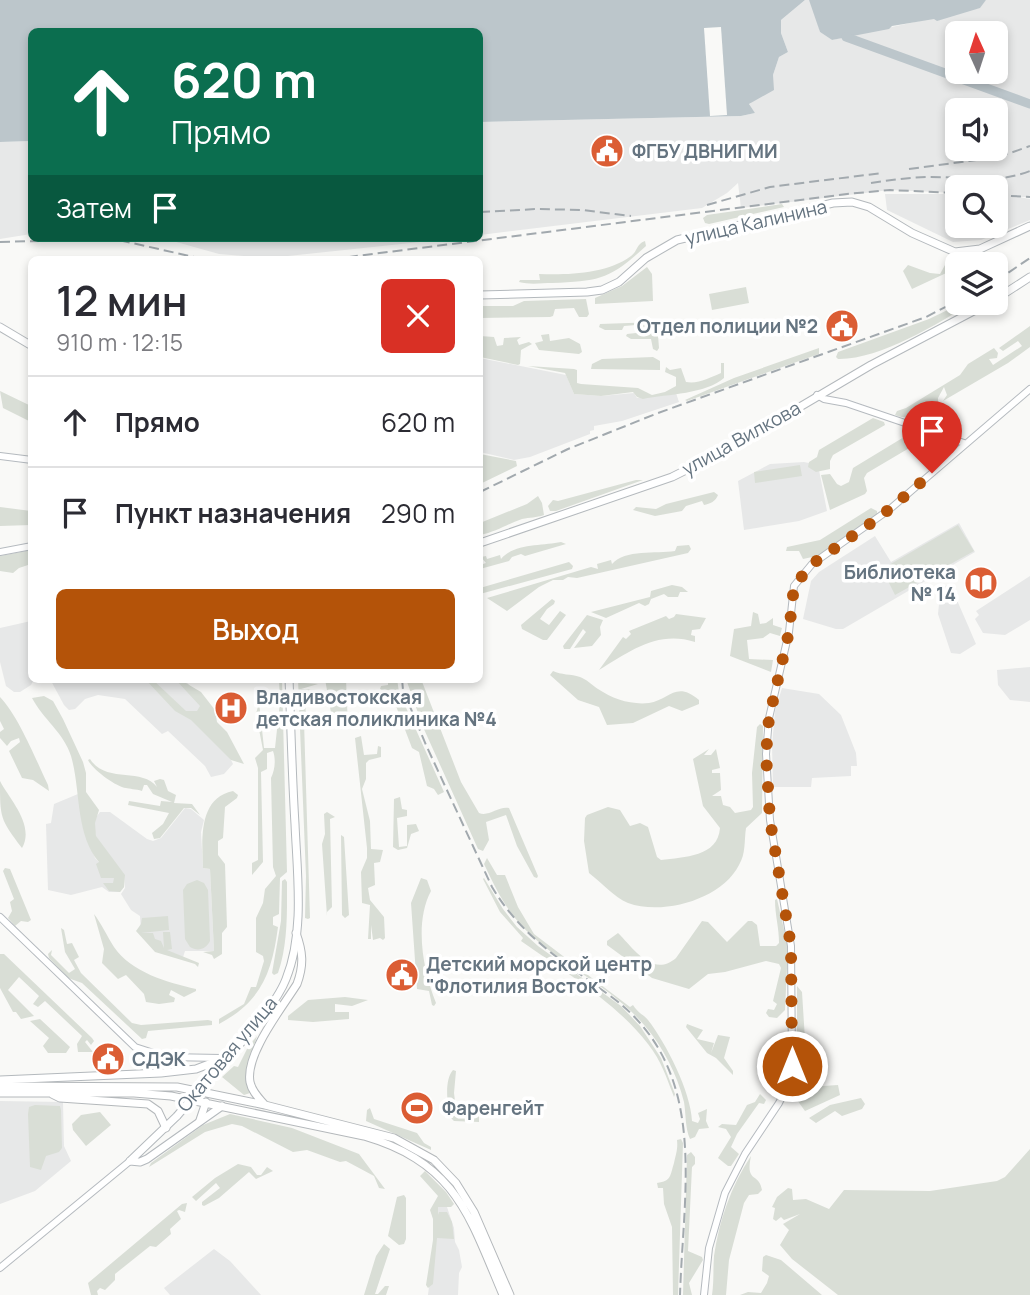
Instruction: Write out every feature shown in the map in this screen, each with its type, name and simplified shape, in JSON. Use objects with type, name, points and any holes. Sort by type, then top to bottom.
[{"type":"main road","name":"улица Калинина","points":[[483,295],[602,290],[618,282],[646,258],[677,240],[840,202],[869,207],[912,233],[955,252],[980,249],[1030,226]]},
{"type":"main road","points":[[1008,291],[1030,277]]},
{"type":"main road","name":"улица Вилкова","points":[[483,542],[672,477],[746,439],[817,395],[967,315]]},
{"type":"main road","points":[[0,327],[28,344]]},
{"type":"main road","points":[[838,384],[842,402]]},
{"type":"main road","points":[[704,1295],[711,1238],[725,1193],[745,1154],[779,1103],[787,1087],[792,1066],[791,946],[770,820],[766,754],[769,718],[791,618],[794,586],[812,564],[890,509],[1030,389]]},
{"type":"main road","points":[[817,395],[964,443]]},
{"type":"main road","points":[[0,456],[28,460]]},
{"type":"main road","points":[[0,552],[28,547]]},
{"type":"main road","name":"Окатовая улица","points":[[0,1268],[166,1128],[230,1056],[285,983],[296,933],[296,854],[289,683]]},
{"type":"main road","points":[[0,917],[130,1043],[141,1050],[166,1057],[221,1058]]},
{"type":"main road","points":[[265,1105],[253,1092],[250,1073],[262,1038],[291,994],[300,975],[303,957],[296,933]]},
{"type":"main road","points":[[0,1080],[160,1073],[197,1069],[230,1056]]},
{"type":"main road","points":[[0,1086],[169,1087],[265,1105],[384,1134],[412,1146],[434,1160],[466,1196],[510,1295]]},
{"type":"main road","points":[[50,1093],[60,1098],[148,1104],[159,1111],[166,1128]]},
{"type":"main road","points":[[0,1094],[134,1093],[171,1096],[391,1144],[425,1162],[450,1188],[467,1214],[503,1295]]},
{"type":"main road","points":[[200,1120],[206,1102]]},
{"type":"main road","points":[[130,1161],[140,1162],[164,1148],[222,1106]]},
{"type":"main road","points":[[152,1142],[154,1149],[164,1148]]},
{"type":"shaded area","points":[[0,0],[805,0],[781,20],[781,33],[788,52],[779,57],[773,75],[774,90],[749,104],[755,113],[741,116],[483,122],[483,28],[28,28],[28,141],[0,142]]},
{"type":"shaded area","points":[[805,0],[809,0],[813,6],[820,32],[832,40],[979,8],[986,0],[1030,0],[1030,197],[1019,197],[1030,199],[1030,220],[1008,229],[1008,175],[945,175],[945,192],[890,190],[741,208],[738,183],[702,208],[483,235],[483,122],[741,116],[755,113],[749,105],[773,75],[779,57],[788,52],[781,33],[781,20]]},
{"type":"shaded area","points":[[809,0],[986,0],[980,8],[937,21],[934,19],[892,26],[889,29],[832,40],[820,32]]},
{"type":"shaded area","points":[[28,141],[28,234],[0,239],[0,142]]},
{"type":"shaded area","points":[[885,194],[945,194],[945,238],[986,238],[953,242],[887,210]]},
{"type":"shaded area","points":[[782,204],[784,207],[709,224],[705,223],[703,218],[707,215]]},
{"type":"shaded area","points":[[645,241],[646,246],[634,257],[604,276],[569,282],[519,282],[540,280],[539,274],[575,273],[611,267],[631,256]]},
{"type":"shaded area","points":[[176,242],[420,242],[288,256],[219,254]]},
{"type":"shaded area","points":[[908,265],[940,274],[945,265],[945,274],[912,289],[903,271]]},
{"type":"shaded area","points":[[647,267],[652,274],[653,301],[595,304],[595,298],[622,286]]},
{"type":"shaded area","points":[[746,287],[749,303],[712,310],[709,294]]},
{"type":"shaded area","points":[[586,299],[589,314],[587,317],[579,317],[574,308],[555,309],[550,317],[483,318],[483,306],[513,306],[524,301]]},
{"type":"shaded area","points":[[945,311],[945,315],[951,315],[907,339],[871,354],[854,358],[836,357],[838,352]]},
{"type":"shaded area","points":[[657,322],[657,351],[653,349],[651,339],[631,339],[626,336],[636,333],[636,325],[624,326],[622,330],[605,330],[599,327],[600,324]]},
{"type":"shaded area","points":[[1030,326],[1030,347],[1008,363],[943,401],[947,395],[944,387],[938,404],[917,416],[907,418],[895,415],[897,411],[960,375],[968,364],[994,348],[998,353],[997,358],[989,359],[993,365],[1022,346],[1018,341],[1003,351],[999,348]]},
{"type":"shaded area","points":[[549,334],[550,341],[569,338],[580,344],[582,352],[579,354],[539,350],[535,343],[543,341],[541,335]]},
{"type":"shaded area","points":[[483,336],[494,337],[497,346],[503,345],[504,338],[521,337],[517,340],[519,345],[529,342],[532,344],[521,350],[518,365],[483,358]]},
{"type":"shaded area","points":[[819,348],[819,354],[685,400],[734,378]]},
{"type":"shaded area","points":[[653,357],[660,361],[660,370],[591,369],[592,364],[602,359]]},
{"type":"shaded area","points":[[483,359],[566,375],[574,394],[601,396],[634,393],[637,398],[676,393],[679,402],[622,421],[594,426],[590,434],[530,457],[514,460],[483,453]]},
{"type":"shaded area","points":[[721,363],[724,363],[724,378],[716,383],[697,390],[643,399],[633,392],[601,396],[574,394],[565,373],[528,366],[574,369],[577,370],[577,383],[638,388],[652,395],[676,386],[676,377],[665,372],[666,367],[670,370],[681,368],[686,382],[695,382],[721,373]]},
{"type":"shaded area","points":[[0,391],[28,405],[28,420],[3,408]]},
{"type":"shaded area","points":[[873,418],[885,425],[833,455],[830,469],[816,472],[808,467],[809,462],[817,457],[819,450]]},
{"type":"shaded area","points":[[909,434],[928,437],[867,473],[864,478],[867,491],[865,494],[830,510],[821,475],[830,474],[841,486],[849,482],[853,468]]},
{"type":"shaded area","points":[[483,455],[516,461],[517,466],[483,483]]},
{"type":"shaded area","points":[[804,462],[818,465],[827,511],[799,521],[744,530],[738,481],[770,464]]},
{"type":"shaded area","points":[[800,465],[802,476],[755,483],[754,472]]},
{"type":"shaded area","points":[[643,480],[556,511],[550,511],[548,506],[553,500],[558,501]]},
{"type":"shaded area","points":[[714,492],[718,495],[712,502],[704,505],[702,501],[686,506],[682,511],[655,516],[633,510],[636,507],[656,509]]},
{"type":"shaded area","points":[[538,496],[544,515],[522,519],[483,534],[483,522],[527,504]]},
{"type":"shaded area","points":[[0,507],[28,511],[28,525],[0,526]]},
{"type":"shaded area","points":[[871,508],[877,511],[877,517],[817,556],[803,559],[799,551],[786,551],[787,547],[820,540]]},
{"type":"shaded area","points":[[959,523],[975,552],[843,629],[803,619],[811,581],[819,572],[875,536],[891,562]]},
{"type":"shaded area","points":[[958,525],[974,551],[895,595],[882,569]]},
{"type":"shaded area","points":[[561,542],[566,544],[525,556],[521,554],[509,561],[483,568],[486,563],[483,557],[487,559],[500,555],[501,559],[513,550]]},
{"type":"shaded area","points":[[689,545],[691,549],[688,553],[577,578],[553,580],[507,611],[487,598],[591,567],[598,569],[597,564],[611,560],[612,564],[625,556],[675,551],[677,546]]},
{"type":"shaded area","points":[[28,551],[28,565],[13,573],[0,571],[0,556]]},
{"type":"shaded area","points":[[569,562],[573,566],[572,569],[483,593],[483,587]]},
{"type":"shaded area","points":[[1030,576],[1030,620],[1005,635],[983,633],[975,619],[979,615],[976,611]]},
{"type":"shaded area","points":[[950,584],[976,644],[960,654],[951,653],[938,614],[936,590]]},
{"type":"shaded area","points":[[672,585],[682,587],[688,592],[680,592],[678,597],[664,594],[651,599],[645,606],[639,603],[606,618],[591,612],[650,597],[651,591]]},
{"type":"shaded area","points":[[552,599],[554,604],[540,619],[549,625],[560,611],[566,615],[547,640],[522,629],[521,625]]},
{"type":"shaded area","points":[[753,612],[758,614],[760,624],[773,618],[773,625],[782,628],[780,636],[770,633],[763,638],[747,640],[749,659],[773,660],[771,672],[730,656],[734,629],[751,626]]},
{"type":"shaded area","points":[[676,614],[706,618],[700,629],[692,630],[691,635],[695,636],[695,642],[669,639],[645,644],[599,670],[623,637],[626,639],[631,634],[629,631],[666,616],[669,619]]},
{"type":"shaded area","points":[[587,615],[603,620],[601,635],[592,646],[574,648],[586,632],[583,629],[570,649],[564,649],[563,646]]},
{"type":"shaded area","points":[[28,622],[28,683],[32,683],[20,692],[14,692],[6,686],[0,662],[0,628]]},
{"type":"shaded area","points":[[1030,667],[1030,702],[1010,700],[998,685],[997,670]]},
{"type":"shaded area","points":[[553,671],[580,677],[610,696],[629,702],[649,703],[678,691],[691,694],[699,700],[699,704],[682,711],[669,706],[633,723],[607,725],[599,707],[578,700],[550,675]]},
{"type":"shaded area","points":[[52,683],[187,683],[203,702],[233,764],[224,774],[211,777],[205,766],[168,731],[162,734],[125,699],[98,695],[85,699],[75,709],[69,710]]},
{"type":"shaded area","points":[[149,683],[156,683],[186,711],[197,711],[200,706],[179,683],[186,683],[201,692],[215,710],[217,722],[227,732],[244,764],[231,760],[191,720],[175,711]]},
{"type":"shaded area","points":[[279,683],[282,683],[287,872],[280,878],[279,914],[273,917],[273,925],[278,927],[276,943],[268,971],[255,995],[234,1015],[219,1024],[219,1019],[244,1004],[251,987],[256,987],[264,961],[263,956],[256,952],[256,918],[263,903],[265,889],[276,876],[273,867],[271,778],[275,761],[273,751],[267,753],[267,769],[261,772],[263,862],[252,875],[252,863],[258,860],[258,768],[255,758],[263,750],[256,714],[259,702],[264,748],[275,748]]},
{"type":"shaded area","points":[[298,683],[318,684],[301,689],[319,690],[318,693],[304,695],[306,714],[319,714],[320,718],[304,721],[308,919],[305,918],[306,876]]},
{"type":"shaded area","points":[[326,683],[346,683],[348,727],[337,728],[333,724]]},
{"type":"shaded area","points":[[398,683],[399,692],[444,792],[438,795],[434,789],[427,786],[419,752],[412,748],[391,693],[380,689],[381,686]]},
{"type":"shaded area","points":[[407,683],[423,683],[461,782],[479,813],[486,814],[509,808],[537,878],[517,846],[506,815],[486,822],[489,840],[483,851],[478,849],[423,727]]},
{"type":"shaded area","points":[[782,688],[819,694],[841,715],[856,753],[857,766],[851,766],[851,776],[812,778],[811,787],[773,787],[775,711]]},
{"type":"shaded area","points":[[44,696],[53,701],[83,762],[86,792],[99,810],[95,823],[96,836],[125,875],[124,887],[120,892],[109,891],[103,883],[113,883],[114,878],[101,878],[96,864],[99,862],[91,851],[82,825],[74,769],[68,748],[32,698]]},
{"type":"shaded area","points":[[0,697],[20,727],[49,791],[33,780],[22,778],[9,751],[20,742],[19,738],[7,746],[0,738],[0,732],[4,729],[0,721]]},
{"type":"shaded area","points":[[760,724],[763,726],[762,813],[746,828],[744,852],[731,877],[706,895],[690,902],[658,907],[628,903],[589,873],[584,841],[585,818],[608,807],[620,810],[630,826],[640,823],[648,827],[657,857],[661,860],[698,854],[713,845],[720,828],[703,806],[693,759],[709,749],[704,755],[711,755],[716,749],[720,768],[712,770],[712,773],[720,773],[721,790],[712,796],[721,796],[723,805],[730,807],[735,813],[751,810],[752,773],[757,727]]},
{"type":"shaded area","points":[[361,736],[364,755],[377,754],[378,746],[381,747],[381,757],[366,763],[366,779],[362,789],[370,821],[371,849],[383,850],[380,862],[374,863],[375,885],[368,888],[370,900],[384,917],[383,940],[373,940],[371,925],[371,939],[368,939],[370,905],[362,903],[361,872],[367,858],[367,848],[355,738]]},
{"type":"shaded area","points":[[88,760],[105,771],[142,778],[157,787],[154,781],[164,780],[168,791],[176,795],[174,803],[192,804],[200,815],[191,808],[184,808],[160,838],[154,839],[152,833],[163,824],[169,813],[128,805],[129,801],[160,806],[161,801],[172,802],[153,794],[147,785],[144,785],[142,791],[116,784],[94,768]]},
{"type":"shaded area","points":[[0,781],[23,822],[25,839],[22,848],[3,818]]},
{"type":"shaded area","points":[[233,791],[238,795],[225,807],[223,838],[218,841],[218,855],[225,864],[227,927],[222,933],[222,954],[214,959],[212,955],[203,952],[214,951],[210,869],[203,868],[204,822],[213,802]]},
{"type":"shaded area","points":[[78,794],[83,827],[95,858],[124,887],[120,892],[109,892],[102,887],[71,895],[48,890],[46,824],[51,823],[54,804]]},
{"type":"shaded area","points":[[400,797],[402,809],[407,810],[407,816],[397,818],[399,847],[407,846],[407,825],[416,824],[419,831],[411,834],[407,848],[398,850],[393,847],[394,799]]},
{"type":"shaded area","points":[[185,808],[191,809],[204,820],[201,832],[203,868],[210,869],[214,951],[185,951],[183,957],[160,949],[141,933],[140,916],[131,910],[121,894],[125,888],[124,875],[96,837],[93,821],[100,812],[110,812],[153,841],[161,838]]},
{"type":"shaded area","points":[[327,812],[335,817],[330,819],[332,907],[327,916],[322,844],[325,834],[324,814]]},
{"type":"shaded area","points":[[341,835],[344,837],[349,915],[345,918],[342,915]]},
{"type":"shaded area","points":[[487,858],[497,875],[505,875],[518,907],[534,934],[630,1007],[633,1005],[648,1020],[676,1068],[691,1109],[692,1121],[698,1123],[698,1113],[707,1109],[706,1121],[709,1128],[699,1129],[695,1137],[690,1139],[684,1102],[677,1081],[669,1061],[652,1034],[616,998],[550,951],[520,924],[504,903],[484,864]]},
{"type":"shaded area","points":[[5,868],[10,869],[31,920],[21,921],[15,926],[8,918],[12,911],[10,902],[14,899],[3,871]]},
{"type":"shaded area","points":[[421,878],[427,880],[431,891],[423,917],[422,947],[427,976],[436,1003],[434,1006],[429,991],[417,989],[411,903]]},
{"type":"shaded area","points":[[484,878],[517,927],[538,946],[621,1006],[640,1026],[661,1058],[674,1097],[657,1056],[635,1029],[589,988],[521,941],[523,938],[500,912]]},
{"type":"shaded area","points":[[285,879],[285,940],[278,973],[274,975],[272,973],[281,921],[282,881]]},
{"type":"shaded area","points":[[197,880],[204,883],[208,890],[210,941],[204,948],[193,949],[185,939],[183,890],[187,884]]},
{"type":"shaded area","points":[[777,899],[788,947],[785,1010],[777,1018],[769,1017],[766,1013],[768,1009],[774,1010],[777,1004],[773,1001],[781,968],[779,964],[766,961],[708,974],[689,989],[652,978],[607,945],[607,941],[618,933],[644,959],[659,965],[676,958],[702,921],[708,922],[727,942],[748,921],[752,921],[757,925],[760,946],[776,946],[779,943],[775,906]]},
{"type":"shaded area","points":[[94,914],[114,947],[130,964],[151,975],[196,991],[184,997],[171,990],[169,995],[175,998],[174,1002],[146,1002],[144,994],[126,975],[118,979],[102,963],[104,949]]},
{"type":"shaded area","points":[[168,916],[169,930],[141,933],[153,933],[164,948],[163,932],[170,932],[172,949],[167,950],[199,963],[198,967],[155,952],[136,931],[142,918]]},
{"type":"shaded area","points":[[61,928],[64,930],[67,944],[72,943],[79,957],[74,960],[81,973],[132,1023],[141,1025],[208,1020],[212,1021],[212,1025],[148,1031],[146,1038],[142,1039],[82,983],[68,978],[49,958],[48,954],[52,950],[51,955],[69,973],[75,969],[65,952]]},
{"type":"shaded area","points":[[0,954],[4,954],[92,1038],[94,1041],[91,1045],[87,1040],[85,1042],[93,1052],[78,1052],[77,1044],[82,1036],[45,1001],[38,1007],[33,1004],[39,996],[19,977],[8,990],[34,1016],[21,1019],[13,1012],[0,988]]},
{"type":"shaded area","points":[[797,986],[802,992],[808,1087],[838,1085],[840,1095],[805,1111],[792,1093],[797,1062]]},
{"type":"shaded area","points":[[345,997],[368,1000],[352,1006],[335,1004],[335,1012],[349,1012],[349,1019],[313,1022],[288,1020],[288,1016],[308,1000]]},
{"type":"shaded area","points":[[40,1019],[70,1047],[66,1053],[48,1053],[43,1046],[49,1038],[30,1021]]},
{"type":"shaded area","points":[[687,1024],[703,1030],[697,1039],[714,1043],[711,1053],[718,1035],[730,1037],[724,1058],[733,1075],[707,1053],[686,1027]]},
{"type":"shaded area","points":[[257,1036],[246,1073],[250,1093],[244,1095],[222,1077],[234,1066],[238,1067]]},
{"type":"shaded area","points":[[453,1070],[456,1071],[455,1101],[479,1114],[479,1122],[454,1121],[451,1118],[447,1086]]},
{"type":"shaded area","points":[[760,1094],[766,1100],[764,1104],[759,1103],[737,1134],[731,1147],[739,1154],[731,1166],[728,1166],[718,1158],[731,1137],[726,1129],[718,1127],[722,1124],[736,1125],[747,1105],[755,1102]]},
{"type":"shaded area","points":[[861,1098],[865,1104],[862,1109],[842,1116],[835,1111],[816,1123],[809,1118],[830,1105]]},
{"type":"shaded area","points":[[0,1101],[63,1102],[64,1146],[71,1161],[35,1191],[0,1204]]},
{"type":"shaded area","points":[[60,1106],[61,1110],[62,1148],[59,1152],[46,1156],[41,1170],[30,1167],[28,1114],[29,1107]]},
{"type":"shaded area","points":[[370,1108],[374,1119],[417,1133],[431,1150],[366,1121],[367,1110]]},
{"type":"shaded area","points":[[100,1112],[111,1125],[86,1146],[73,1130],[72,1124],[81,1115]]},
{"type":"shaded area","points":[[230,1114],[292,1128],[359,1154],[385,1189],[379,1188],[374,1176],[346,1161],[340,1162],[307,1150],[293,1152],[242,1126],[232,1124],[205,1132],[149,1167],[203,1125]]},
{"type":"shaded area","points":[[681,1139],[678,1295],[673,1295],[672,1227],[664,1204],[663,1188],[658,1188],[657,1183],[670,1177],[677,1152],[677,1140]]},
{"type":"shaded area","points":[[1030,1149],[1030,1295],[838,1295],[792,1259],[780,1245],[789,1230],[783,1224],[800,1214],[784,1220],[781,1217],[776,1221],[773,1219],[775,1208],[772,1207],[777,1197],[788,1188],[792,1189],[793,1200],[806,1199],[829,1209],[844,1190],[930,1191],[997,1181],[1005,1177]]},
{"type":"shaded area","points":[[691,1152],[695,1157],[695,1164],[692,1167],[688,1251],[703,1260],[689,1283],[692,1295],[683,1295],[687,1155]]},
{"type":"shaded area","points":[[751,1156],[750,1171],[762,1190],[758,1194],[749,1195],[744,1203],[729,1260],[726,1295],[712,1295],[714,1256],[719,1230],[737,1179]]},
{"type":"shaded area","points":[[238,1164],[251,1167],[257,1175],[261,1175],[267,1167],[273,1171],[256,1179],[249,1172],[219,1198],[204,1206],[202,1202],[220,1188],[216,1183],[196,1201],[192,1197],[215,1178]]},
{"type":"shaded area","points":[[425,1171],[454,1204],[451,1207],[438,1207],[438,1215],[439,1212],[447,1212],[452,1222],[454,1239],[437,1238],[433,1284],[428,1288],[426,1285],[433,1240],[430,1210],[438,1196],[420,1176]]},
{"type":"shaded area","points":[[404,1195],[406,1239],[404,1244],[399,1245],[388,1236],[397,1197]]},
{"type":"shaded area","points":[[187,1203],[185,1212],[177,1211],[181,1219],[170,1229],[171,1234],[156,1247],[150,1246],[115,1274],[115,1280],[105,1290],[100,1288],[98,1295],[91,1295],[88,1283],[182,1204]]},
{"type":"shaded area","points":[[432,1207],[447,1207],[454,1228],[462,1267],[459,1273],[458,1295],[428,1295],[437,1219]]},
{"type":"shaded area","points":[[384,1244],[390,1249],[375,1294],[389,1286],[386,1295],[364,1295],[376,1256]]},
{"type":"shaded area","points":[[214,1249],[230,1261],[261,1295],[170,1295],[164,1288]]},
{"type":"shaded area","points":[[766,1255],[781,1260],[822,1295],[740,1295],[748,1292],[761,1293],[769,1276],[762,1271],[763,1257]]},
{"type":"pier","points":[[721,27],[727,115],[710,116],[704,28]]},
{"type":"waterway","points":[[846,37],[1030,104]]},
{"type":"railway","points":[[909,169],[999,157],[1030,146]]},
{"type":"railway","points":[[871,183],[924,177],[993,179],[1030,171]]},
{"type":"railway","points":[[707,205],[770,187],[882,173]]},
{"type":"railway","points":[[483,240],[847,194],[890,190],[945,192]]},
{"type":"railway","points":[[1008,196],[1030,197]]},
{"type":"railway","points":[[483,212],[582,210],[631,216]]},
{"type":"railway","points":[[0,242],[28,241]]},
{"type":"railway","points":[[127,242],[190,256]]},
{"type":"railway","points":[[357,256],[467,242]]},
{"type":"railway","points":[[1008,273],[1030,258]]},
{"type":"railway","points":[[483,491],[568,449],[658,413],[926,317],[945,307]]},
{"type":"railway","points":[[402,683],[426,745],[492,887],[504,905],[546,949],[613,998],[644,1027],[665,1060],[678,1096],[684,1134],[686,1174],[680,1295]]},
{"type":"place","name":"ФГБУ ДВНИГМИ","points":[[607,151]]},
{"type":"place","name":"Отдел полиции №2","points":[[842,326]]},
{"type":"place","name":"Библиотека № 14","points":[[981,583]]},
{"type":"place","name":"Владивостокская детская поликлиника №4","points":[[231,708]]},
{"type":"place","name":"Детский морской центр \"Флотилия Восток\"","points":[[402,975]]},
{"type":"place","name":"СДЭК","points":[[108,1059]]},
{"type":"place","name":"Фаренгейт","points":[[417,1108]]},
{"type":"route","points":[[792,1066],[791,946],[770,820],[766,754],[769,718],[789,632],[794,586],[812,564],[880,517],[932,473]]}]
